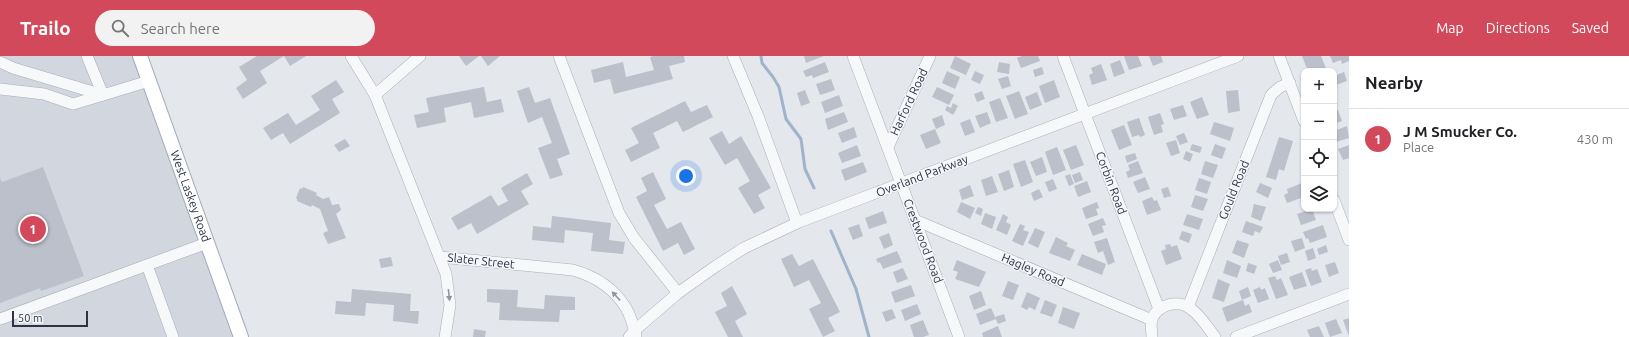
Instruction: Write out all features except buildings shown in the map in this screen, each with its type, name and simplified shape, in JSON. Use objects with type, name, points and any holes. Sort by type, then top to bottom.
[{"type":"main road","name":"West Laskey Road","points":[[140,56],[241,337]]},
{"type":"street","points":[[87,56],[103,95]]},
{"type":"street","name":"Slater Street","points":[[351,56],[375,94],[440,257],[573,270],[588,275],[611,290],[623,303],[628,312],[633,334]]},
{"type":"street","points":[[375,94],[420,56]]},
{"type":"street","points":[[559,56],[619,214],[634,238],[678,292]]},
{"type":"street","points":[[733,56],[758,116],[797,223]]},
{"type":"street","name":"Crestwood Road","points":[[853,56],[959,337]]},
{"type":"street","name":"Harford Road","points":[[888,147],[930,56]]},
{"type":"street","name":"Corbin Road","points":[[1063,56],[1159,310]]},
{"type":"street","name":"Overland Parkway","points":[[633,334],[678,292],[744,248],[797,223],[1238,56]]},
{"type":"street","points":[[1279,56],[1301,113]]},
{"type":"street","points":[[0,62],[12,68],[103,95]]},
{"type":"street","points":[[0,89],[44,94],[73,104],[149,81]]},
{"type":"street","name":"Gould Road","points":[[1188,306],[1271,95],[1280,87],[1290,84]]},
{"type":"street","points":[[1337,208],[1349,240]]},
{"type":"street","name":"Hagley Road","points":[[915,220],[1152,320]]},
{"type":"street","points":[[0,319],[207,244]]},
{"type":"street","points":[[440,257],[446,274],[450,305],[445,337]]},
{"type":"street","points":[[147,266],[173,337]]},
{"type":"street","points":[[1236,337],[1349,294]]},
{"type":"street","points":[[1152,337],[1152,320],[1159,310],[1176,303],[1188,306],[1192,309],[1215,337]]},
{"type":"shaded area","points":[[0,56],[140,56],[241,337],[0,337]]},
{"type":"waterway","points":[[761,56],[762,63],[779,87],[786,119],[801,139],[805,169],[814,188]]},
{"type":"waterway","points":[[831,231],[856,289],[869,337]]},
{"type":"place","name":"J M Smucker Co.","points":[[33,229]]}]
